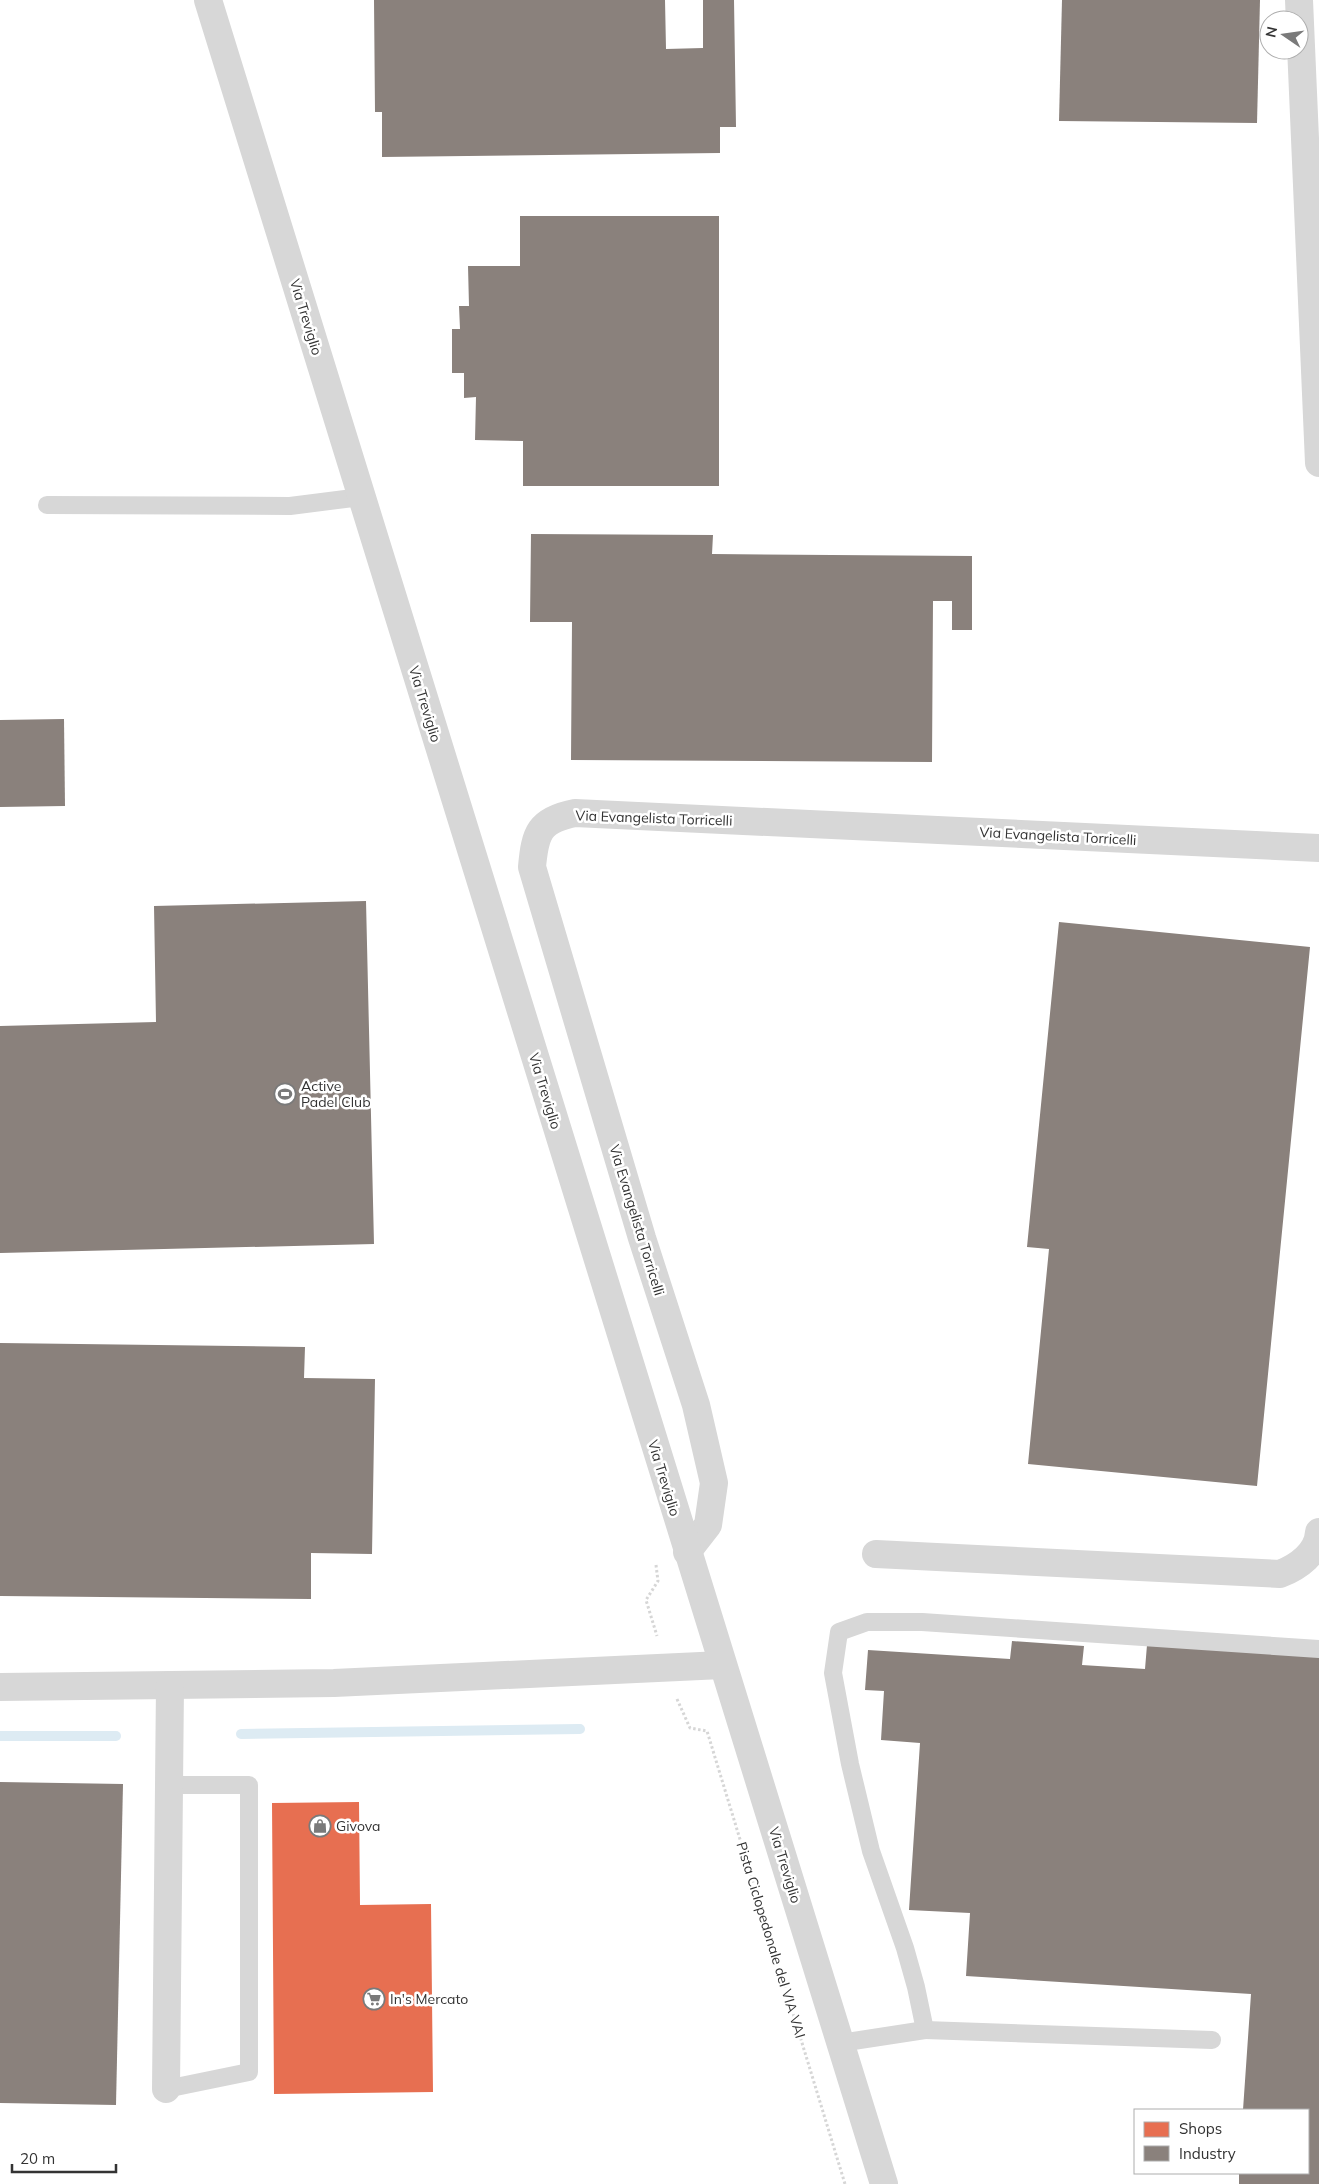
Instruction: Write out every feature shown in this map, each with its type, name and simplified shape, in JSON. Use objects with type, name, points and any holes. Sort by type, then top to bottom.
[{"type":"street","name":"Via Treviglio","points":[[208,0],[687,1552],[884,2183]]},
{"type":"street","points":[[1299,0],[1319,464]]},
{"type":"street","name":"Via Evangelista Torricelli","points":[[687,1552],[708,1526],[714,1483],[696,1405],[642,1238],[532,867],[534,840],[547,823],[560,816],[575,813],[1319,848]]},
{"type":"street","points":[[876,1554],[1280,1574],[1296,1567],[1304,1560],[1318,1541],[1319,1532]]},
{"type":"street","points":[[0,1687],[334,1683],[722,1665]]},
{"type":"street","points":[[166,2088],[170,1685]]},
{"type":"lane","points":[[47,505],[290,506],[361,497]]},
{"type":"lane","points":[[925,2030],[905,1948],[871,1851],[850,1764],[833,1673],[839,1632],[867,1622],[922,1622],[1319,1649]]},
{"type":"lane","points":[[166,2088],[249,2072],[249,1786],[169,1785]]},
{"type":"lane","points":[[840,2044],[925,2030],[1212,2040]]},
{"type":"path","name":"Pista Ciclopedonale del VIA VAI","points":[[681,1711],[690,1728],[707,1732],[845,2184]]},
{"type":"building: Shops","points":[[359,1802],[360,1905],[431,1904],[433,2092],[274,2094],[272,1803]]},
{"type":"building: Industry","points":[[374,0],[665,0],[666,49],[703,48],[703,0],[734,0],[736,127],[720,127],[720,153],[382,157],[382,112],[375,112]]},
{"type":"building: Industry","points":[[1062,0],[1260,0],[1257,123],[1059,121]]},
{"type":"building: Industry","points":[[520,216],[719,216],[719,486],[523,486],[523,441],[475,440],[476,397],[464,398],[464,373],[452,373],[452,329],[460,329],[459,306],[469,306],[468,266],[520,266]]},
{"type":"building: Industry","points":[[531,534],[713,535],[712,554],[972,556],[972,630],[952,630],[952,601],[933,601],[932,762],[571,760],[572,622],[530,622]]},
{"type":"building: Industry","points":[[64,719],[65,806],[0,807],[0,720]]},
{"type":"building: Industry","points":[[366,901],[374,1244],[0,1253],[0,1026],[156,1022],[154,906]]},
{"type":"building: Industry","points":[[1059,922],[1310,947],[1257,1486],[1028,1464],[1049,1249],[1027,1247]]},
{"type":"building: Industry","points":[[0,1343],[305,1347],[304,1378],[375,1379],[372,1554],[311,1553],[311,1599],[0,1596]]},
{"type":"building: Industry","points":[[1012,1641],[1084,1646],[1082,1665],[1145,1669],[1147,1645],[1319,1656],[1319,2184],[1239,2184],[1239,2174],[1309,2174],[1309,2109],[1243,2109],[1251,1994],[966,1976],[970,1913],[909,1910],[920,1743],[881,1740],[884,1691],[865,1690],[868,1650],[1010,1659]]},
{"type":"building: Industry","points":[[0,1782],[123,1784],[116,2105],[0,2103]]},
{"type":"waterway","points":[[241,1734],[580,1729]]},
{"type":"waterway","points":[[0,1736],[116,1736]]},
{"type":"place","name":"Active Padel Club","points":[[285,1094]]},
{"type":"place","name":"Givova","points":[[320,1826]]},
{"type":"place","name":"In's Mercato","points":[[374,1999]]}]
